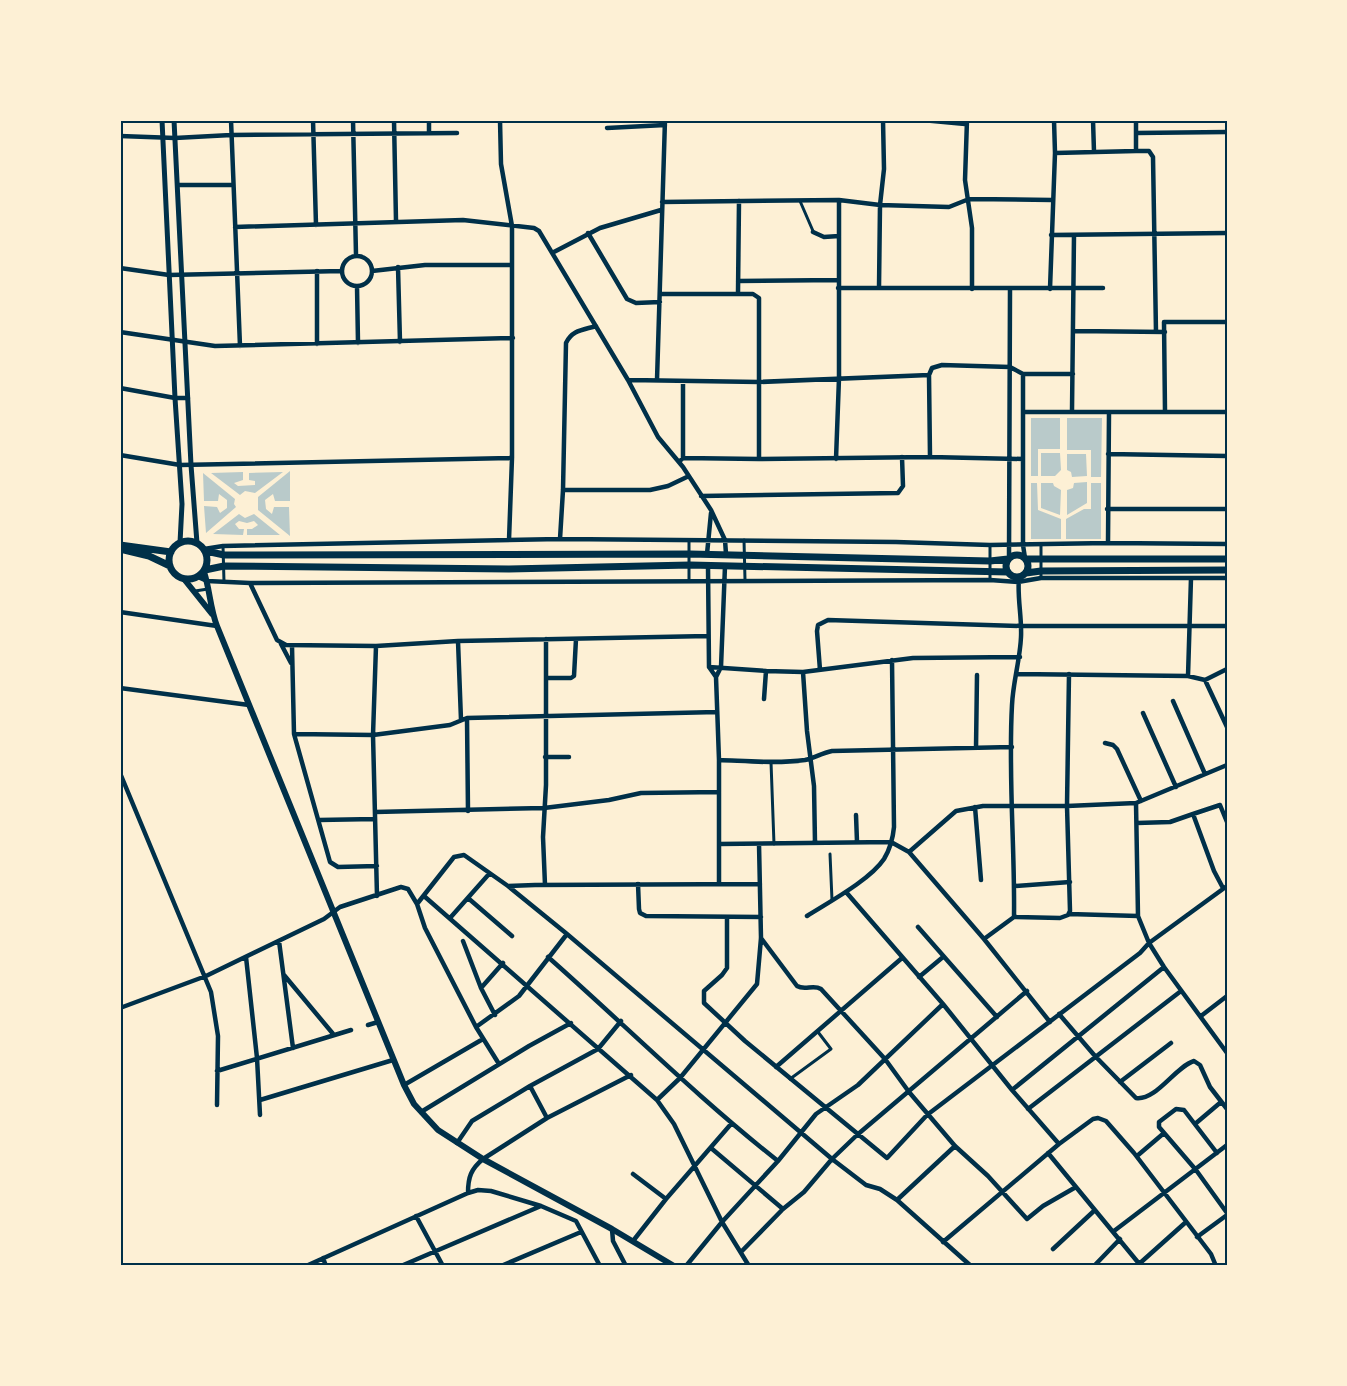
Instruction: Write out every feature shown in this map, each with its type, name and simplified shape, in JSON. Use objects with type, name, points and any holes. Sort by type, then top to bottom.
[{"type":"main road","points":[[170,566],[171,552],[180,543],[192,541],[205,550],[224,555],[744,554],[990,561],[1008,559],[1015,555],[1025,559],[1041,560],[1227,559]]},
{"type":"main road","points":[[120,547],[150,548],[171,552]]},
{"type":"main road","points":[[120,547],[170,566],[175,574],[184,579],[195,591],[212,615],[393,1060],[420,1113],[438,1130],[483,1159],[581,1211],[674,1266]]},
{"type":"main road","points":[[184,579],[198,577],[204,571],[207,564],[205,550]]},
{"type":"main road","points":[[1008,559],[1006,566],[1008,572],[1012,576],[1021,577],[1041,574],[1227,570]]},
{"type":"main road","points":[[1021,577],[1028,566],[1025,559]]},
{"type":"main road","points":[[204,571],[224,566],[509,569],[690,565],[1008,572]]},
{"type":"main road","points":[[204,571],[212,615]]},
{"type":"street","points":[[162,120],[182,504],[180,543]]},
{"type":"street","points":[[174,120],[197,543]]},
{"type":"street","points":[[231,120],[240,346]]},
{"type":"street","points":[[313,120],[316,225]]},
{"type":"street","points":[[353,120],[357,255]]},
{"type":"street","points":[[394,120],[396,221]]},
{"type":"street","points":[[429,120],[429,133]]},
{"type":"street","points":[[500,120],[501,164],[512,226],[512,458],[509,540]]},
{"type":"street","points":[[879,288],[880,205],[884,169],[883,120]]},
{"type":"street","points":[[922,120],[966,122],[965,180],[972,228],[972,289]]},
{"type":"street","points":[[1050,289],[1054,120]]},
{"type":"street","points":[[1094,120],[1094,152]]},
{"type":"street","points":[[1136,120],[1136,151]]},
{"type":"street","points":[[607,128],[665,123],[657,380]]},
{"type":"street","points":[[1136,133],[1227,132]]},
{"type":"street","points":[[120,136],[175,138],[231,135],[457,133]]},
{"type":"street","points":[[1055,153],[1148,150],[1152,153],[1156,332]]},
{"type":"street","points":[[178,186],[233,185]]},
{"type":"street","points":[[662,202],[839,200],[880,205],[949,207],[969,199],[1052,200]]},
{"type":"street","points":[[799,200],[813,232],[820,236],[840,236]]},
{"type":"street","points":[[836,459],[839,378],[839,200]]},
{"type":"street","points":[[738,293],[739,201]]},
{"type":"street","points":[[552,254],[588,233],[614,222],[661,210]]},
{"type":"street","points":[[235,227],[464,220],[534,228],[539,231],[628,380],[658,436],[681,460],[711,510],[725,540],[726,554]]},
{"type":"street","points":[[588,233],[627,299],[636,303],[660,302]]},
{"type":"street","points":[[1051,235],[1227,233]]},
{"type":"street","points":[[1072,411],[1074,235]]},
{"type":"street","points":[[357,255],[366,258],[372,271],[368,280],[357,286],[345,280],[341,271],[347,258],[357,255]]},
{"type":"street","points":[[372,271],[425,265],[511,265]]},
{"type":"street","points":[[398,267],[400,342]]},
{"type":"street","points":[[120,268],[169,275],[341,271]]},
{"type":"street","points":[[317,271],[317,344]]},
{"type":"street","points":[[738,281],[838,280]]},
{"type":"street","points":[[357,286],[358,343]]},
{"type":"street","points":[[838,288],[1103,288]]},
{"type":"street","points":[[1008,559],[1010,545],[1010,289]]},
{"type":"street","points":[[661,294],[757,294],[760,301],[759,459]]},
{"type":"street","points":[[1155,322],[1227,322]]},
{"type":"street","points":[[1164,322],[1166,412]]},
{"type":"street","points":[[560,539],[566,344],[569,337],[576,332],[596,326]]},
{"type":"street","points":[[1074,331],[1165,332]]},
{"type":"street","points":[[120,332],[186,343],[240,346],[513,338]]},
{"type":"street","points":[[930,457],[929,375],[932,368],[942,365],[1010,367],[1023,374],[1073,374]]},
{"type":"street","points":[[1023,374],[1023,545],[1025,559]]},
{"type":"street","points":[[628,380],[759,381],[929,375]]},
{"type":"street","points":[[681,460],[683,381]]},
{"type":"street","points":[[120,388],[175,398],[188,398]]},
{"type":"street","points":[[1023,412],[1227,412]]},
{"type":"street","points":[[1108,543],[1109,412]]},
{"type":"street","points":[[1108,454],[1227,456]]},
{"type":"street","points":[[120,455],[180,465],[512,458]]},
{"type":"street","points":[[681,460],[902,457],[1023,459]]},
{"type":"street","points":[[701,496],[898,494],[903,486],[902,457]]},
{"type":"street","points":[[563,490],[650,490],[668,486],[689,476]]},
{"type":"street","points":[[1107,508],[1227,509]]},
{"type":"street","points":[[707,554],[711,510]]},
{"type":"street","points":[[205,550],[223,546],[560,539],[990,545],[1227,544]]},
{"type":"street","points":[[689,540],[689,580]]},
{"type":"street","points":[[744,540],[745,580]]},
{"type":"street","points":[[990,545],[990,580]]},
{"type":"street","points":[[1041,545],[1041,574]]},
{"type":"street","points":[[223,546],[224,582]]},
{"type":"street","points":[[148,556],[150,548]]},
{"type":"street","points":[[708,566],[709,667],[716,677]]},
{"type":"street","points":[[718,884],[719,760],[716,677],[722,667],[725,566]]},
{"type":"street","points":[[198,577],[207,581],[250,583],[990,580],[1041,574],[1227,578]]},
{"type":"street","points":[[1014,917],[1015,885],[1011,807],[1012,706],[1020,657],[1021,577]]},
{"type":"street","points":[[1188,676],[1191,578]]},
{"type":"street","points":[[250,583],[292,666]]},
{"type":"street","points":[[195,591],[209,589]]},
{"type":"street","points":[[120,612],[217,626]]},
{"type":"street","points":[[820,670],[817,631],[818,625],[828,620],[1022,626],[1227,626]]},
{"type":"street","points":[[280,643],[292,646],[376,646],[458,641],[708,636]]},
{"type":"street","points":[[545,885],[546,639]]},
{"type":"street","points":[[546,678],[574,676],[576,639]]},
{"type":"street","points":[[458,641],[461,720]]},
{"type":"street","points":[[292,646],[294,734],[332,865],[338,867],[377,866]]},
{"type":"street","points":[[376,646],[373,735],[377,896]]},
{"type":"street","points":[[709,667],[804,672],[892,660],[942,657],[1020,657]]},
{"type":"street","points":[[807,916],[846,891],[882,861],[891,842],[894,827],[892,660]]},
{"type":"street","points":[[1016,674],[1188,676],[1205,680],[1227,669]]},
{"type":"street","points":[[764,699],[766,671]]},
{"type":"street","points":[[804,672],[807,731],[814,786],[814,843]]},
{"type":"street","points":[[1069,674],[1067,806],[1069,914]]},
{"type":"street","points":[[976,748],[977,675]]},
{"type":"street","points":[[1205,680],[1227,727]]},
{"type":"street","points":[[120,688],[249,705]]},
{"type":"street","points":[[1173,701],[1205,774]]},
{"type":"street","points":[[294,734],[373,735],[450,725],[467,718],[717,712]]},
{"type":"street","points":[[1143,713],[1176,786]]},
{"type":"street","points":[[467,718],[468,811]]},
{"type":"street","points":[[1106,742],[1117,749],[1139,802],[1137,823],[1138,916],[1149,943],[1164,967],[1227,1053]]},
{"type":"street","points":[[719,760],[771,762],[811,759],[832,751],[1012,747]]},
{"type":"street","points":[[545,758],[569,757]]},
{"type":"street","points":[[771,762],[774,844]]},
{"type":"street","points":[[909,852],[956,811],[975,807],[1067,806],[1139,802],[1227,765]]},
{"type":"street","points":[[120,773],[211,992],[218,1036],[217,1105]]},
{"type":"street","points":[[375,812],[544,808],[609,800],[641,793],[719,792]]},
{"type":"street","points":[[1137,823],[1170,822],[1220,805],[1227,822]]},
{"type":"street","points":[[975,807],[981,880]]},
{"type":"street","points":[[727,917],[727,968],[704,991],[706,1006],[824,1108],[887,1158],[927,1114],[1225,887],[1214,871],[1193,814]]},
{"type":"street","points":[[856,815],[857,842]]},
{"type":"street","points":[[319,820],[375,819]]},
{"type":"street","points":[[719,844],[891,842],[909,852],[984,939],[1050,1022]]},
{"type":"street","points":[[657,1100],[680,1078],[757,984],[761,938],[759,844]]},
{"type":"street","points":[[417,904],[454,857],[459,854],[464,855],[508,886],[567,934],[832,1159],[866,1185],[897,1200],[971,1266]]},
{"type":"street","points":[[830,854],[832,901]]},
{"type":"street","points":[[450,918],[489,874]]},
{"type":"street","points":[[1015,885],[1070,882]]},
{"type":"street","points":[[638,884],[639,909],[640,913],[646,916],[761,917]]},
{"type":"street","points":[[508,886],[760,884]]},
{"type":"street","points":[[120,1008],[206,976],[324,919],[340,907],[404,887],[417,904],[425,928],[476,1027],[499,1064]]},
{"type":"street","points":[[846,891],[1059,1144]]},
{"type":"street","points":[[424,896],[657,1100],[674,1124],[722,1222],[749,1266]]},
{"type":"street","points":[[468,898],[512,936]]},
{"type":"street","points":[[984,939],[1014,917],[1060,918],[1069,914],[1138,916]]},
{"type":"street","points":[[918,927],[997,1017]]},
{"type":"street","points":[[476,1027],[519,996],[567,934]]},
{"type":"street","points":[[761,938],[797,986],[817,987],[841,1012],[885,1059],[927,1114],[956,1146],[1004,1192],[1027,1219],[1043,1206],[1076,1187]]},
{"type":"street","points":[[279,941],[293,1048]]},
{"type":"street","points":[[463,941],[481,988],[495,1014]]},
{"type":"street","points":[[246,957],[257,1058],[260,1115]]},
{"type":"street","points":[[548,957],[731,1124],[778,1161]]},
{"type":"street","points":[[919,976],[942,957]]},
{"type":"street","points":[[776,1067],[902,958]]},
{"type":"street","points":[[481,988],[503,963]]},
{"type":"street","points":[[1012,1090],[1164,967]]},
{"type":"street","points":[[284,974],[334,1035]]},
{"type":"street","points":[[741,1252],[783,1209],[804,1192],[832,1159],[857,1135],[1027,991]]},
{"type":"street","points":[[1028,1109],[1181,991]]},
{"type":"street","points":[[1202,1016],[1227,996]]},
{"type":"street","points":[[686,1266],[722,1222],[824,1108],[858,1085],[943,1004]]},
{"type":"street","points":[[1059,1014],[1095,1056],[1136,1098],[1144,1098],[1190,1062],[1194,1062],[1200,1065],[1205,1078],[1227,1109]]},
{"type":"street","points":[[368,1025],[378,1022]]},
{"type":"street","points":[[457,1143],[472,1121],[598,1049],[621,1022]]},
{"type":"street","points":[[420,1113],[571,1023]]},
{"type":"street","points":[[217,1071],[351,1030]]},
{"type":"street","points":[[790,1079],[831,1049],[818,1032]]},
{"type":"street","points":[[404,1085],[483,1039]]},
{"type":"street","points":[[1119,1082],[1171,1043]]},
{"type":"street","points":[[260,1100],[393,1060]]},
{"type":"street","points":[[468,1193],[468,1178],[483,1159],[547,1118],[631,1075]]},
{"type":"street","points":[[530,1086],[547,1118]]},
{"type":"street","points":[[1195,1124],[1221,1102]]},
{"type":"street","points":[[1197,1236],[1227,1214],[1196,1170],[1159,1128],[1159,1122],[1176,1109],[1184,1110],[1217,1152]]},
{"type":"street","points":[[943,1242],[1059,1144],[1093,1119],[1098,1118],[1106,1121],[1137,1156],[1211,1254],[1216,1266]]},
{"type":"street","points":[[633,1241],[731,1124]]},
{"type":"street","points":[[1137,1156],[1164,1133]]},
{"type":"street","points":[[1114,1231],[1227,1145]]},
{"type":"street","points":[[897,1200],[956,1146]]},
{"type":"street","points":[[711,1148],[783,1209]]},
{"type":"street","points":[[1048,1153],[1140,1265],[1186,1222]]},
{"type":"street","points":[[633,1174],[666,1199]]},
{"type":"street","points":[[306,1266],[478,1190],[490,1191],[541,1206],[576,1221],[600,1266]]},
{"type":"street","points":[[401,1266],[541,1206]]},
{"type":"street","points":[[1053,1249],[1095,1210]]},
{"type":"street","points":[[576,1221],[581,1211]]},
{"type":"street","points":[[417,1216],[443,1266]]},
{"type":"street","points":[[612,1229],[613,1241],[626,1266]]},
{"type":"street","points":[[501,1266],[581,1232]]},
{"type":"street","points":[[1094,1266],[1120,1239]]},
{"type":"street","points":[[323,1258],[326,1266]]},
{"type":"shaded area","points":[[1031,418],[1060,418],[1060,449],[1038,449],[1038,476],[1031,476]]},
{"type":"shaded area","points":[[1067,418],[1102,418],[1101,477],[1091,477],[1091,450],[1067,450]]},
{"type":"shaded area","points":[[1041,453],[1060,453],[1061,470],[1055,476],[1041,476]]},
{"type":"shaded area","points":[[1067,454],[1086,454],[1087,476],[1072,477],[1071,472],[1067,470]]},
{"type":"shaded area","points":[[290,471],[290,501],[275,501],[273,494],[265,500],[266,509],[272,514],[274,507],[289,507],[290,536],[258,510],[258,497]]},
{"type":"shaded area","points":[[243,472],[243,480],[234,483],[238,486],[255,485],[255,481],[249,480],[249,473],[283,472],[255,493],[245,491],[240,495],[211,473]]},
{"type":"shaded area","points":[[203,473],[235,499],[236,507],[206,533],[204,506],[217,507],[220,513],[227,508],[227,500],[219,494],[218,501],[204,501]]},
{"type":"shaded area","points":[[1087,482],[1087,503],[1067,515],[1067,490],[1073,488],[1074,483]]},
{"type":"shaded area","points":[[1031,483],[1037,483],[1038,510],[1061,519],[1061,539],[1031,539]]},
{"type":"shaded area","points":[[1041,483],[1053,483],[1061,490],[1060,515],[1041,508]]},
{"type":"shaded area","points":[[1091,483],[1101,483],[1101,539],[1066,539],[1066,519],[1084,509],[1091,509]]},
{"type":"shaded area","points":[[239,514],[245,518],[254,514],[280,535],[247,535],[247,529],[258,525],[254,521],[247,523],[239,521],[235,524],[239,529],[244,529],[243,535],[213,534]]}]
